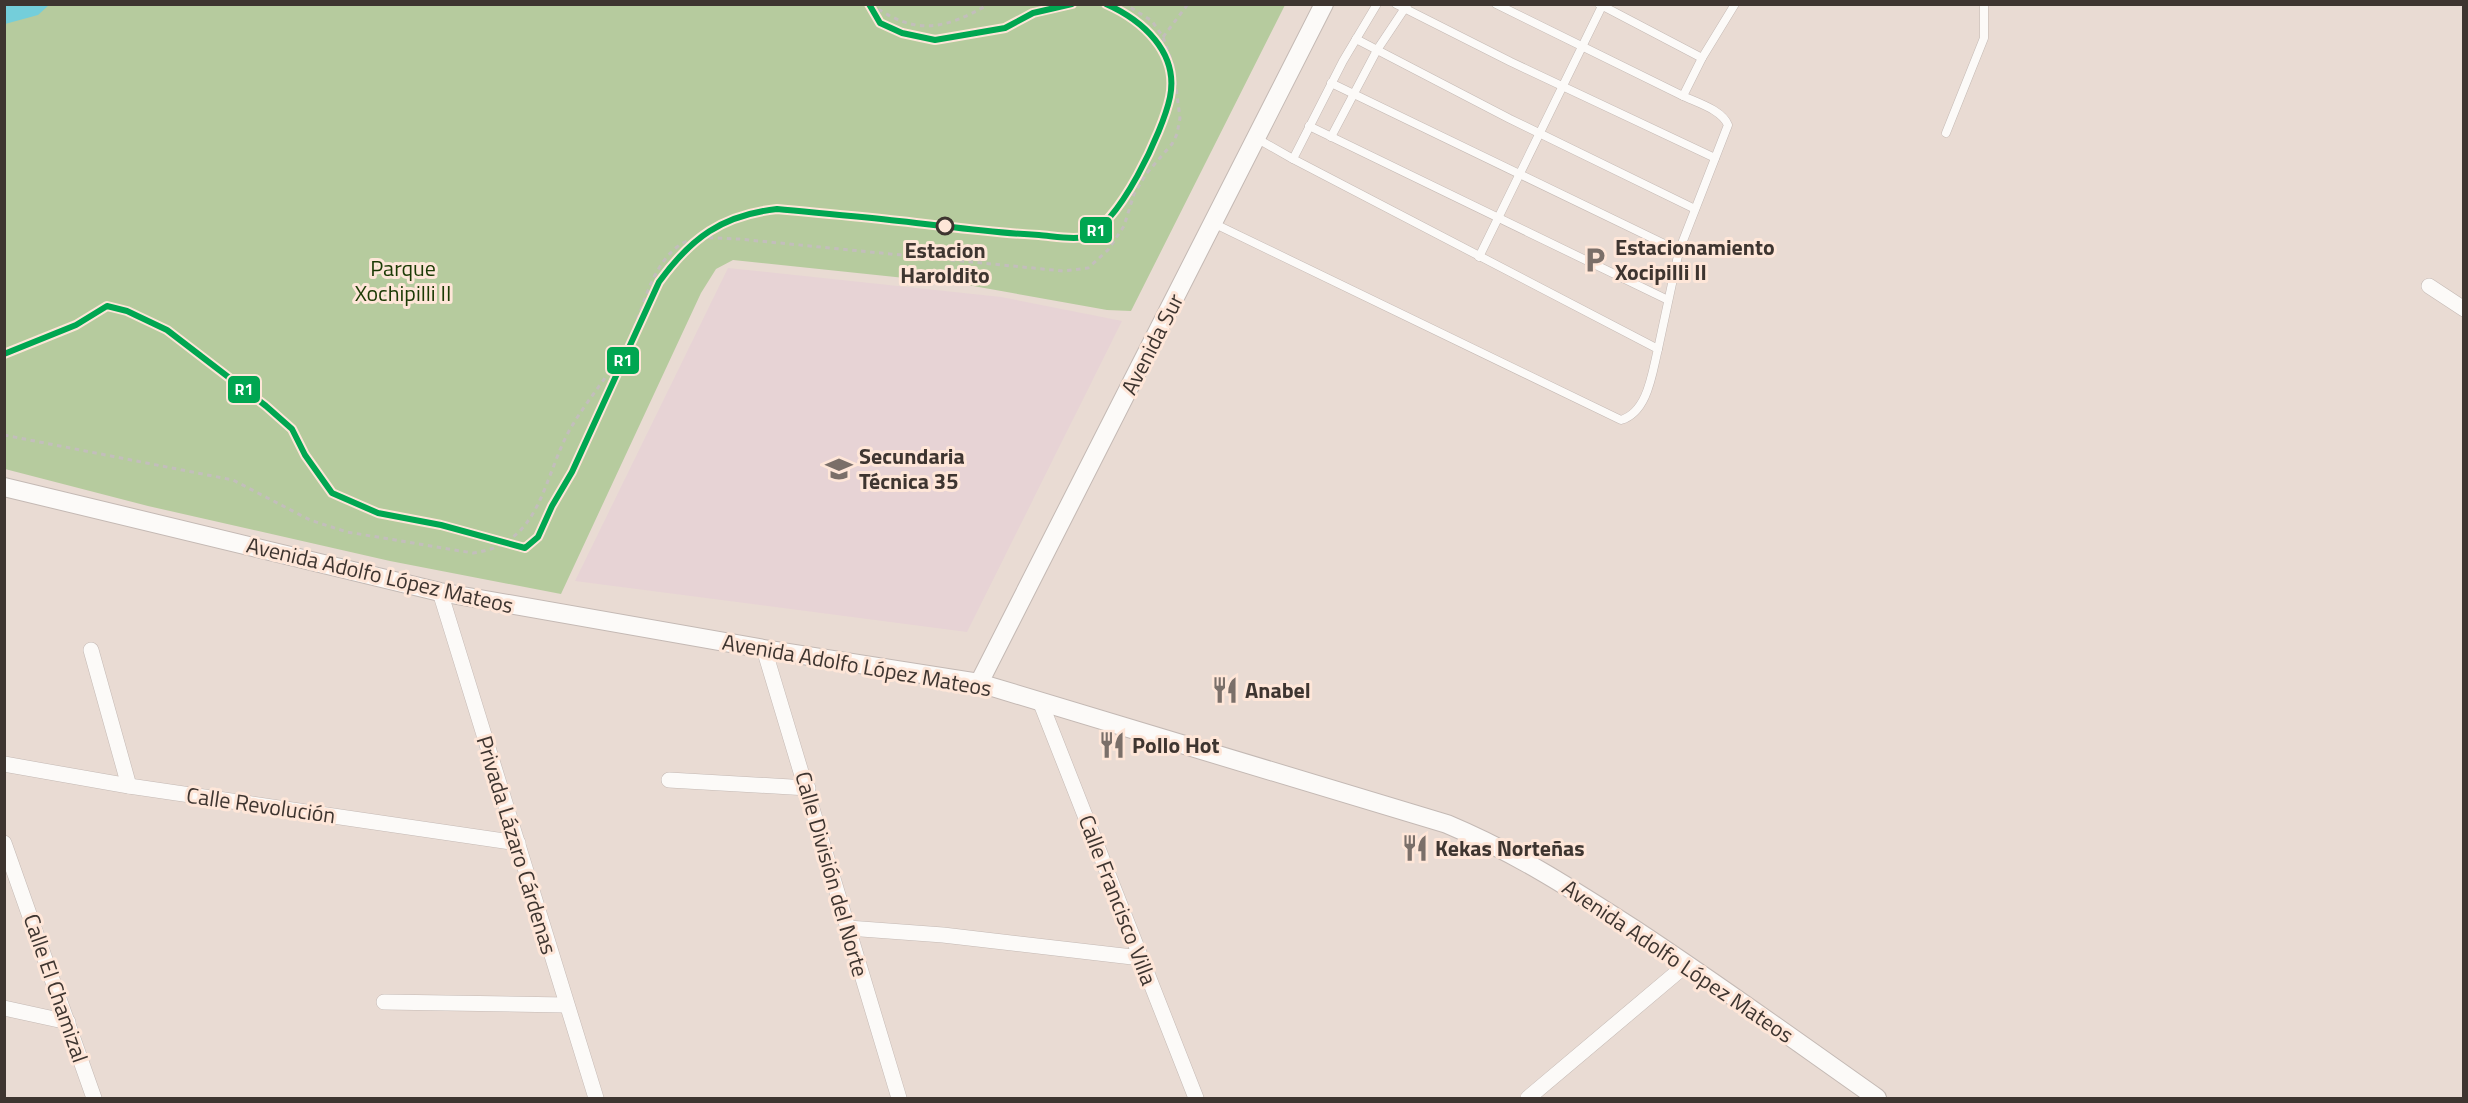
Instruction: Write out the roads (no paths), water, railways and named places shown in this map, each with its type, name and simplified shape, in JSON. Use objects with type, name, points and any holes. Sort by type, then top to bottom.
[{"type":"street","name":"Avenida Sur","points":[[979,682],[1324,4]]},
{"type":"street","points":[[2429,286],[2463,309]]},
{"type":"street","name":"Avenida Adolfo López Mateos","points":[[4,487],[440,592],[764,650],[979,682],[1448,824],[1498,845],[1540,868],[1687,964],[1877,1098]]},
{"type":"street","name":"Privada Lázaro Cárdenas","points":[[440,592],[596,1098]]},
{"type":"street","name":"Calle División del Norte","points":[[764,650],[808,788],[899,1098]]},
{"type":"street","points":[[91,651],[129,786]]},
{"type":"street","name":"Calle Francisco Villa","points":[[1040,701],[1196,1098]]},
{"type":"street","name":"Calle Revolución","points":[[4,764],[129,786],[518,843]]},
{"type":"street","points":[[669,780],[808,788]]},
{"type":"street","name":"Calle El Chamizal","points":[[4,843],[94,1098]]},
{"type":"street","points":[[848,928],[943,935],[1141,958]]},
{"type":"street","points":[[1528,1098],[1687,964]]},
{"type":"street","points":[[384,1002],[566,1005]]},
{"type":"street","points":[[4,1008],[68,1022]]},
{"type":"lane","points":[[1293,159],[1331,83],[1377,4]]},
{"type":"lane","points":[[1213,223],[1621,420],[1630,417],[1641,406],[1658,349],[1679,251],[1728,125],[1725,119],[1683,96],[1581,48],[1496,4]]},
{"type":"lane","points":[[1946,133],[1984,38],[1984,4]]},
{"type":"lane","points":[[1479,257],[1601,5],[1702,58]]},
{"type":"lane","points":[[1683,96],[1733,5]]},
{"type":"lane","points":[[1331,137],[1403,6],[1562,86],[1715,158]]},
{"type":"lane","points":[[1356,39],[1539,133],[1695,209]]},
{"type":"lane","points":[[1331,83],[1679,251]]},
{"type":"lane","points":[[1309,126],[1668,300]]},
{"type":"lane","points":[[1256,138],[1658,349]]},
{"type":"water","points":[[5,4],[49,5],[38,15],[5,24]]},
{"type":"place","name":"Estacion Haroldito","points":[[945,226]]},
{"type":"place","name":"Estacionamiento Xocipilli II","points":[[1595,260]]},
{"type":"place","name":"Secundaria Técnica 35","points":[[839,469]]},
{"type":"place","name":"Anabel","points":[[1225,690]]},
{"type":"place","name":"Pollo Hot","points":[[1112,745]]},
{"type":"place","name":"Kekas Norteñas","points":[[1415,848]]},
{"type":"park label","name":"Parque Xochipilli II","points":[[403,280]]}]
